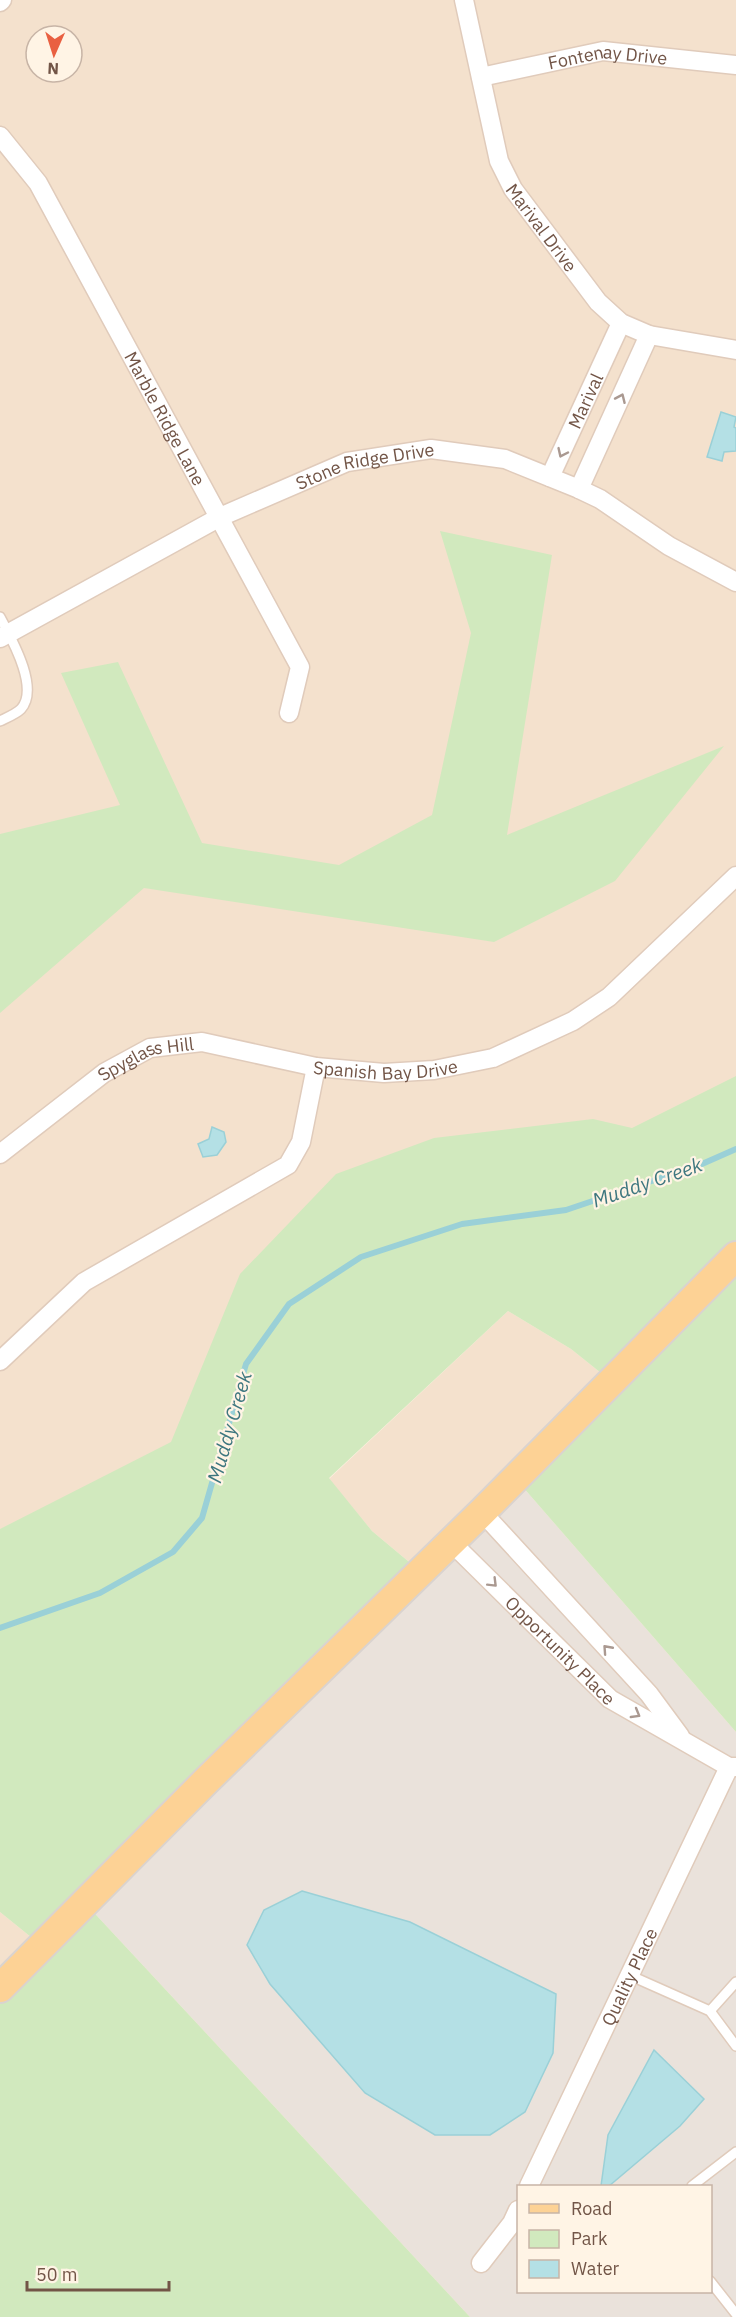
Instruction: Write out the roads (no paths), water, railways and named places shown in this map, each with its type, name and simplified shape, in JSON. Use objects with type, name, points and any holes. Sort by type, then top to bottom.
[{"type":"main road","points":[[0,1988],[205,1782],[482,1512],[736,1256]]},
{"type":"street","name":"Marival Drive","points":[[464,0],[499,160],[513,189],[598,302],[621,323],[649,335],[736,350]]},
{"type":"street","name":"Fontenay Drive","points":[[481,77],[603,51],[736,65]]},
{"type":"street","name":"Marble Ridge Lane","points":[[0,136],[38,183],[300,668],[289,713]]},
{"type":"street","name":"Marival","points":[[550,477],[621,323]]},
{"type":"street","name":"Marival","points":[[579,489],[649,335]]},
{"type":"street","name":"Stone Ridge Drive","points":[[3,629],[220,517],[347,462],[431,449],[505,459],[579,489],[600,499],[669,546],[736,582]]},
{"type":"street","name":"Spanish Bay Drive","points":[[0,1361],[84,1281],[288,1165],[300,1142],[316,1067],[384,1073],[434,1070],[493,1058],[573,1021],[609,996],[736,876]]},
{"type":"street","name":"Spyglass Hill","points":[[0,1154],[104,1073],[150,1048],[201,1042],[316,1067]]},
{"type":"street","name":"Opportunity Place","points":[[482,1512],[649,1694],[685,1742]]},
{"type":"street","name":"Opportunity Place","points":[[451,1542],[610,1699],[733,1767]]},
{"type":"street","name":"Quality Place","points":[[530,2185],[629,1975],[733,1767]]},
{"type":"street","points":[[482,2263],[517,2214]]},
{"type":"lane","points":[[0,721],[21,710],[27,697],[27,679],[3,629]]},
{"type":"lane","points":[[629,1975],[710,2011],[736,2046]]},
{"type":"lane","points":[[710,2011],[736,1982]]},
{"type":"lane","points":[[695,2185],[736,2152]]},
{"type":"lane","points":[[712,2282],[736,2314]]},
{"type":"water","points":[[721,412],[736,417],[734,427],[736,428],[736,451],[724,452],[722,461],[707,457]]},
{"type":"water","points":[[212,1127],[224,1132],[226,1142],[217,1155],[203,1157],[198,1144],[209,1139]]},
{"type":"water","points":[[302,1891],[410,1922],[556,1994],[553,2053],[525,2112],[490,2135],[435,2135],[365,2093],[270,1984],[247,1945],[264,1910]]},
{"type":"water","points":[[654,2050],[704,2099],[680,2126],[610,2185],[601,2185],[608,2135]]},
{"type":"waterway","name":"Muddy Creek","points":[[0,1628],[100,1593],[173,1552],[202,1518],[246,1364],[289,1304],[361,1257],[462,1224],[566,1210],[702,1164],[736,1149]]}]
